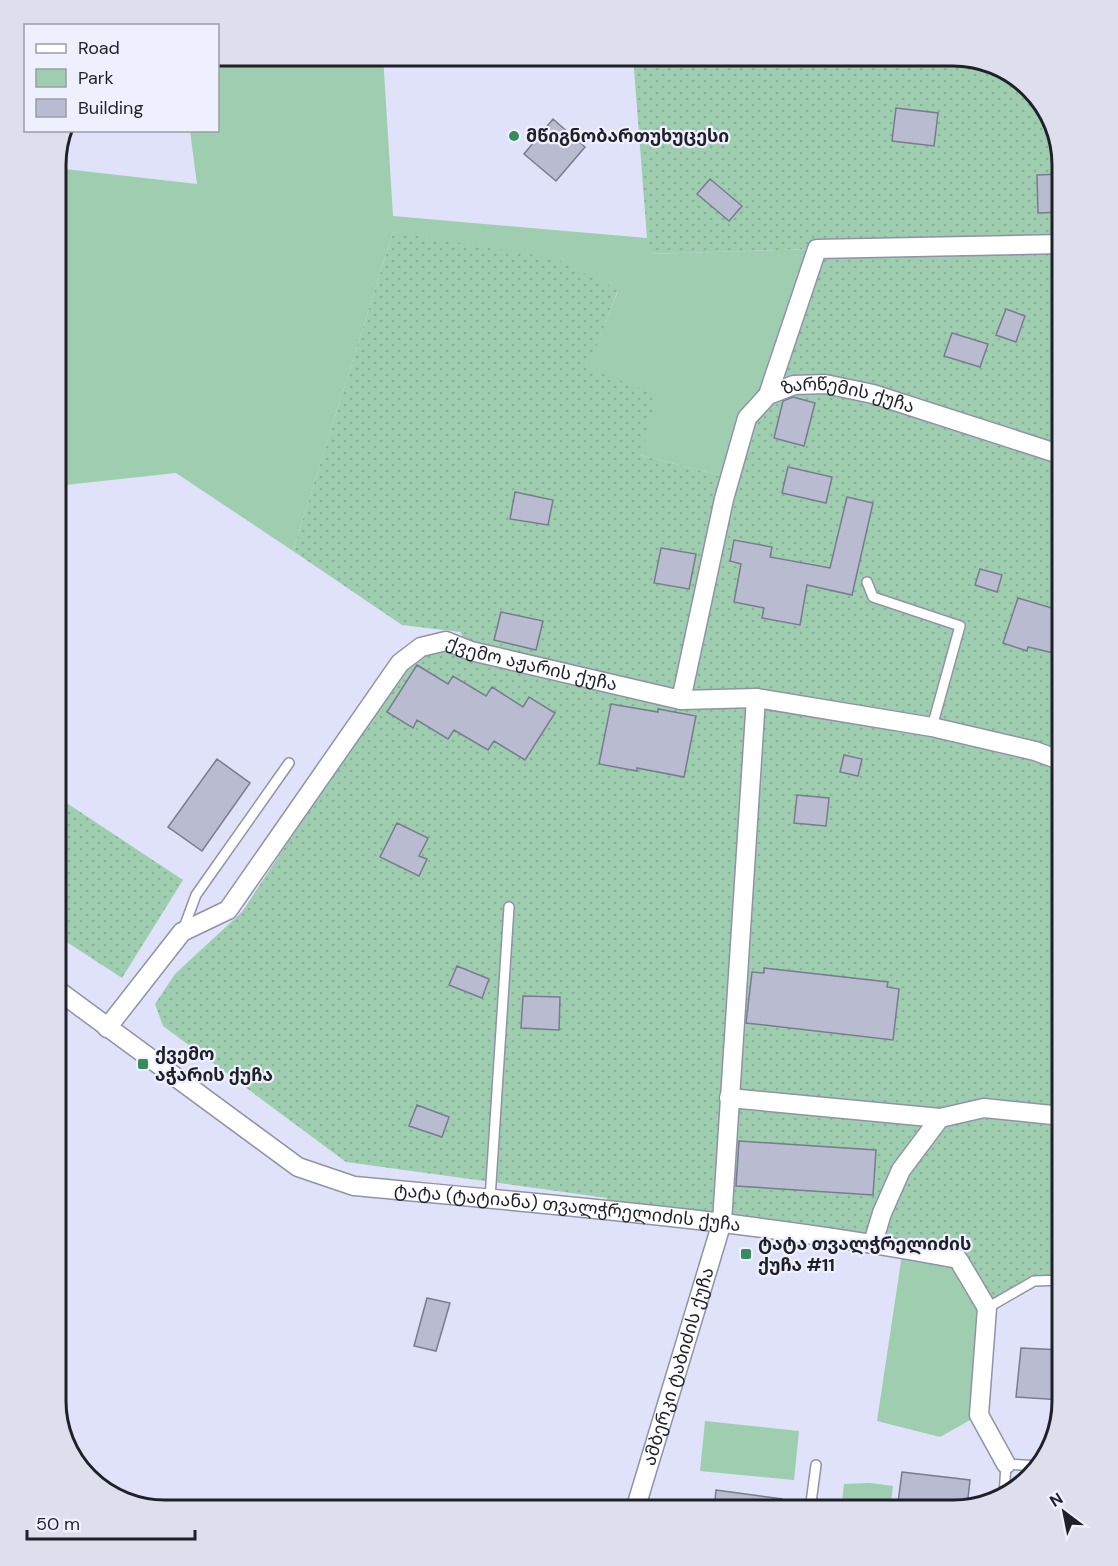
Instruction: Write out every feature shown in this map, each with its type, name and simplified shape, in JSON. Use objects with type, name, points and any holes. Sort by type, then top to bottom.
[{"type":"street","points":[[768,394],[817,249],[1052,244]]},
{"type":"street","name":"ზარწემის ქუჩა","points":[[681,700],[724,499],[747,418],[768,394],[794,385],[835,386],[873,394],[1052,452]]},
{"type":"street","name":"ქვემო აჟარის ქუჩა","points":[[107,1028],[182,932],[228,910],[400,663],[422,647],[446,641],[471,651],[681,700],[756,698],[932,727],[1035,751],[1052,757]]},
{"type":"street","name":"ამბერკი ტაბიძის ქუჩა","points":[[638,1500],[722,1222],[756,698]]},
{"type":"street","name":"ტატა (ტატიანა) თვალჭრელიძის ქუჩა","points":[[66,997],[298,1167],[354,1186],[722,1222],[873,1242],[958,1259],[987,1308]]},
{"type":"street","points":[[729,1098],[940,1118],[984,1108],[1052,1115]]},
{"type":"street","points":[[873,1242],[882,1213],[901,1170],[940,1118]]},
{"type":"street","points":[[987,1308],[979,1415],[1006,1464]]},
{"type":"lane","points":[[867,582],[873,597],[960,626],[932,727]]},
{"type":"lane","points":[[182,932],[196,895],[289,763]]},
{"type":"lane","points":[[490,1199],[509,907]]},
{"type":"lane","points":[[987,1308],[1034,1281],[1052,1280]]},
{"type":"lane","points":[[1005,1486],[1006,1464],[1028,1465]]},
{"type":"lane","points":[[811,1500],[816,1465]]},
{"type":"green space","points":[[219,66],[384,66],[393,216],[647,238],[647,254],[817,249],[730,478],[640,455],[587,368],[618,291],[393,232],[293,551],[176,473],[66,485],[66,169],[197,184],[190,132],[219,132]]},
{"type":"green space","points":[[634,66],[960,66],[973,68],[1003,79],[1023,95],[1039,115],[1049,139],[1052,165],[1052,1280],[1034,1281],[987,1308],[958,1259],[606,1210],[607,1198],[346,1162],[163,1026],[155,1004],[175,974],[242,912],[404,665],[436,651],[471,651],[460,632],[402,625],[293,551],[393,232],[554,258],[618,290],[588,368],[658,395],[640,455],[730,478],[747,418],[768,394],[817,249],[647,254]]},
{"type":"green space","points":[[66,803],[183,880],[122,978],[66,942]]},
{"type":"green space","points":[[903,1248],[958,1259],[987,1308],[979,1415],[940,1437],[877,1421]]},
{"type":"green space","points":[[705,1421],[799,1431],[794,1480],[700,1471]]},
{"type":"green space","points":[[870,1483],[893,1486],[891,1500],[842,1500],[844,1484]]},
{"type":"building","points":[[896,108],[938,113],[934,146],[892,141]]},
{"type":"building","points":[[553,119],[585,147],[556,181],[524,154]]},
{"type":"building","points":[[1052,174],[1052,212],[1038,213],[1037,175]]},
{"type":"building","points":[[710,179],[742,206],[729,221],[697,194]]},
{"type":"building","points":[[1006,309],[1025,316],[1016,342],[996,335]]},
{"type":"building","points":[[952,333],[988,344],[980,367],[944,356]]},
{"type":"building","points":[[793,397],[815,403],[804,446],[774,438],[783,401]]},
{"type":"building","points":[[788,467],[832,477],[826,503],[782,493]]},
{"type":"building","points":[[515,492],[553,500],[548,525],[510,519]]},
{"type":"building","points":[[847,497],[873,503],[852,595],[807,585],[800,625],[762,618],[764,608],[734,602],[741,564],[730,561],[734,540],[772,547],[770,557],[830,568]]},
{"type":"building","points":[[661,548],[696,554],[689,589],[654,583]]},
{"type":"building","points":[[980,569],[1002,575],[997,592],[975,585]]},
{"type":"building","points":[[1018,598],[1052,608],[1052,653],[1028,647],[1027,651],[1003,643]]},
{"type":"building","points":[[501,612],[543,621],[536,650],[494,640]]},
{"type":"building","points":[[417,665],[448,684],[453,676],[486,696],[492,687],[523,707],[529,697],[555,713],[525,760],[494,741],[488,750],[454,730],[448,739],[417,720],[413,728],[387,712]]},
{"type":"building","points":[[611,704],[696,716],[684,777],[599,764]]},
{"type":"building","points":[[844,755],[862,759],[858,776],[840,772]]},
{"type":"building","points":[[217,759],[250,783],[202,851],[168,827]]},
{"type":"building","points":[[797,795],[829,798],[826,826],[794,823]]},
{"type":"building","points":[[397,823],[428,838],[419,856],[427,859],[419,876],[380,857]]},
{"type":"building","points":[[457,966],[489,979],[482,998],[449,985]]},
{"type":"building","points":[[764,968],[888,982],[887,987],[899,989],[893,1040],[746,1023],[752,972],[764,973]]},
{"type":"building","points":[[523,996],[560,997],[559,1030],[521,1028]]},
{"type":"building","points":[[417,1105],[449,1117],[442,1137],[409,1126]]},
{"type":"building","points":[[739,1141],[876,1150],[873,1195],[736,1186]]},
{"type":"building","points":[[427,1298],[450,1303],[436,1351],[414,1346]]},
{"type":"building","points":[[1021,1348],[1052,1350],[1052,1399],[1016,1397]]},
{"type":"building","points":[[902,1472],[970,1480],[968,1499],[898,1500]]},
{"type":"building","points":[[716,1490],[782,1499],[782,1500],[715,1500]]},
{"type":"place","name":"მწიგნობართუხუცესი","points":[[514,136]]},
{"type":"place","name":"ქვემო აჭარის ქუჩა","points":[[143,1064]]},
{"type":"place","name":"ტატა თვალჭრელიძის ქუჩა #11","points":[[746,1254]]}]
